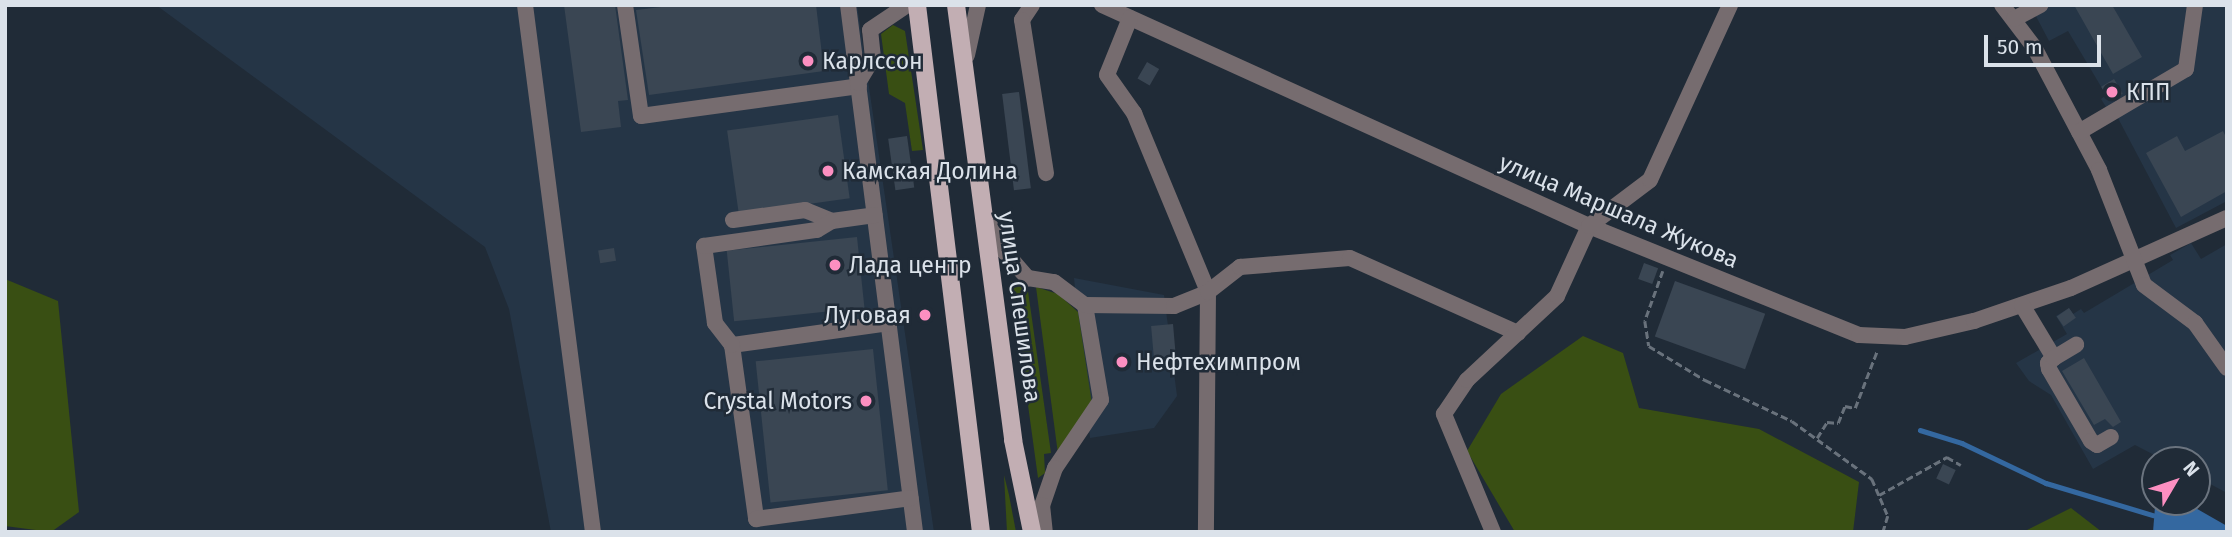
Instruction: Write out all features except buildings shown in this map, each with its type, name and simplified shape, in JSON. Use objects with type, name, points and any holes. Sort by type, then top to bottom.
[{"type":"main road","points":[[916,5],[981,532]]},
{"type":"main road","name":"улица Спешилова","points":[[956,5],[1013,440],[1032,532]]},
{"type":"street","points":[[525,5],[593,532]]},
{"type":"street","points":[[625,5],[641,116],[858,84]]},
{"type":"street","points":[[848,5],[915,532]]},
{"type":"street","points":[[858,84],[873,58],[870,30],[907,5]]},
{"type":"street","points":[[966,96],[968,37],[978,5]]},
{"type":"street","points":[[1032,5],[1022,20],[1046,173]]},
{"type":"street","name":"улица Маршала Жукова","points":[[1102,5],[1589,226],[1858,335],[1882,338],[1937,332],[2022,305],[2133,261],[2227,218]]},
{"type":"street","points":[[1493,532],[1444,414],[1467,380],[1557,296],[1589,226],[1650,180],[1730,5]]},
{"type":"street","points":[[2002,5],[2034,47],[2079,132],[2117,208],[2133,261],[2149,292],[2195,323],[2227,368]]},
{"type":"street","points":[[2014,19],[2039,5]]},
{"type":"street","points":[[2079,132],[2186,69],[2195,5]]},
{"type":"street","points":[[1130,18],[1107,75],[1134,113],[1208,292],[1206,532]]},
{"type":"street","points":[[981,203],[993,236],[1028,278],[1054,282],[1085,305],[1174,306],[1208,292],[1240,267],[1350,258],[1518,333]]},
{"type":"street","points":[[733,220],[805,210],[832,221]]},
{"type":"street","points":[[875,215],[832,221],[817,230],[704,246],[715,324],[732,345],[756,519],[911,498]]},
{"type":"street","points":[[1045,532],[1041,505],[1055,468],[1101,400],[1085,305]]},
{"type":"street","points":[[2022,305],[2054,358]]},
{"type":"street","points":[[732,345],[889,323]]},
{"type":"street","points":[[2076,345],[2048,362],[2049,369],[2091,441],[2097,445],[2111,438]]},
{"type":"path","points":[[1668,258],[1645,321],[1649,346],[1816,439],[1872,479],[1888,516],[1883,532]]},
{"type":"path","points":[[1816,439],[1826,422],[1838,423],[1845,406],[1855,408],[1882,338]]},
{"type":"path","points":[[1879,495],[1947,457],[1961,465]]},
{"type":"shaded area","points":[[156,5],[857,5],[934,532],[551,532],[509,309],[485,247]]},
{"type":"shaded area","points":[[2030,5],[2227,5],[2227,201],[2176,228],[2111,105],[2106,107],[2101,99],[2106,95],[2068,31],[2049,41]]},
{"type":"shaded area","points":[[2191,243],[2201,259],[2227,244],[2227,493],[2211,484],[2211,446],[2141,446],[2141,448],[2135,445],[2093,469],[2051,395],[2029,381],[2016,363],[2067,334],[2056,316],[2069,308],[2073,314],[2081,309],[2084,313],[2173,260],[2170,255]]},
{"type":"shaded area","points":[[1074,278],[1164,295],[1177,396],[1154,428],[1090,438]]},
{"type":"green space","points":[[893,25],[905,31],[923,150],[912,151],[905,103],[889,94],[881,34]]},
{"type":"green space","points":[[5,279],[58,301],[79,512],[51,532],[5,526]]},
{"type":"green space","points":[[1011,281],[1027,284],[1051,453],[1044,454],[1045,473],[1038,478]]},
{"type":"green space","points":[[1036,287],[1058,294],[1078,312],[1092,404],[1058,454]]},
{"type":"green space","points":[[1583,336],[1623,353],[1639,408],[1759,429],[1859,482],[1853,532],[1515,532],[1467,451],[1501,394]]},
{"type":"green space","points":[[1004,475],[1009,495],[1016,532],[1007,532]]},
{"type":"green space","points":[[2071,508],[2102,532],[2023,532]]},
{"type":"water","points":[[2154,516],[2210,516],[2227,526],[2227,532],[2153,532]]},
{"type":"waterway","points":[[1920,430],[1962,443],[2046,483],[2141,511]]},
{"type":"place","name":"Карлссон","points":[[808,61]]},
{"type":"place","name":"КПП","points":[[2112,92]]},
{"type":"place","name":"Камская Долина","points":[[828,171]]},
{"type":"place","name":"Лада центр","points":[[835,265]]},
{"type":"place","name":"Луговая","points":[[925,315]]},
{"type":"place","name":"Нефтехимпром","points":[[1122,362]]},
{"type":"place","name":"Crystal Motors","points":[[866,401]]}]
